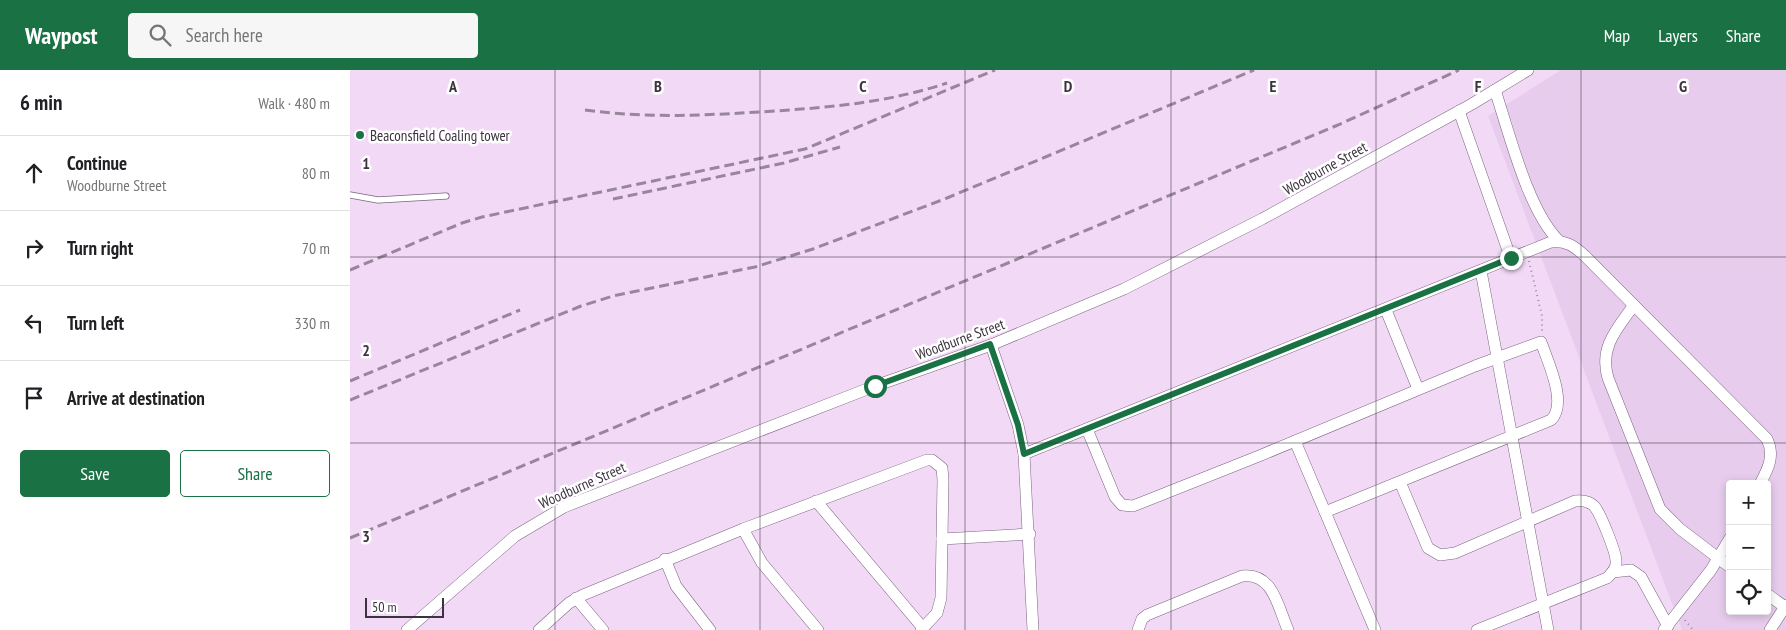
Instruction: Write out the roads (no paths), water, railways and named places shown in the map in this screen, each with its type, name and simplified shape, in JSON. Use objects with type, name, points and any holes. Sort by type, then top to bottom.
[{"type":"street","name":"Woodburne Street","points":[[407,630],[515,536],[564,507],[875,386],[990,344],[1124,289],[1262,219],[1459,111],[1528,70]]},
{"type":"street","points":[[1495,90],[1542,220],[1560,241]]},
{"type":"street","points":[[1459,111],[1511,258]]},
{"type":"street","points":[[1024,454],[1386,310],[1526,252],[1560,241],[1567,242],[1585,256],[1767,439],[1771,456],[1762,480]]},
{"type":"street","points":[[1481,271],[1548,630]]},
{"type":"street","points":[[1634,305],[1608,344],[1605,365],[1608,378],[1660,509],[1680,529],[1726,564]]},
{"type":"street","points":[[1386,310],[1418,389]]},
{"type":"street","points":[[1087,429],[1118,502],[1126,506],[1141,504],[1497,357],[1541,342],[1558,394],[1558,410],[1551,420],[1325,512]]},
{"type":"street","points":[[990,344],[1018,425],[1024,454],[1030,534],[1033,630]]},
{"type":"street","points":[[1295,441],[1375,630]]},
{"type":"street","points":[[539,630],[576,598],[665,559],[816,500],[921,461],[932,460],[942,468],[940,605],[932,620],[922,629],[816,500]]},
{"type":"street","points":[[1400,482],[1428,548],[1436,554],[1455,553],[1575,501],[1583,501],[1595,507],[1615,553],[1616,567],[1607,578],[1477,630]]},
{"type":"street","points":[[742,529],[762,563],[818,630]]},
{"type":"street","points":[[942,539],[1030,534]]},
{"type":"street","points":[[1612,572],[1631,570],[1641,577],[1666,628],[1726,545]]},
{"type":"street","points":[[665,559],[676,586],[710,630]]},
{"type":"street","points":[[1138,630],[1142,619],[1147,615],[1249,575],[1261,578],[1270,588],[1288,630]]},
{"type":"street","points":[[1770,630],[1785,606],[1771,597]]},
{"type":"street","points":[[576,598],[603,630]]},
{"type":"lane","points":[[350,195],[378,200],[446,196]]},
{"type":"railway","points":[[350,270],[462,223],[482,217],[805,149],[995,70]]},
{"type":"railway","points":[[350,400],[581,306],[613,296],[755,267],[813,249],[947,198],[1254,70]]},
{"type":"railway","points":[[350,538],[1338,125],[1459,70]]},
{"type":"railway","points":[[585,110],[633,115],[680,115],[797,109],[883,99],[947,83]]},
{"type":"railway","points":[[613,199],[784,163],[840,147]]},
{"type":"railway","points":[[350,381],[520,310]]},
{"type":"place","name":"Beaconsfield Coaling tower","points":[[360,135]]}]
